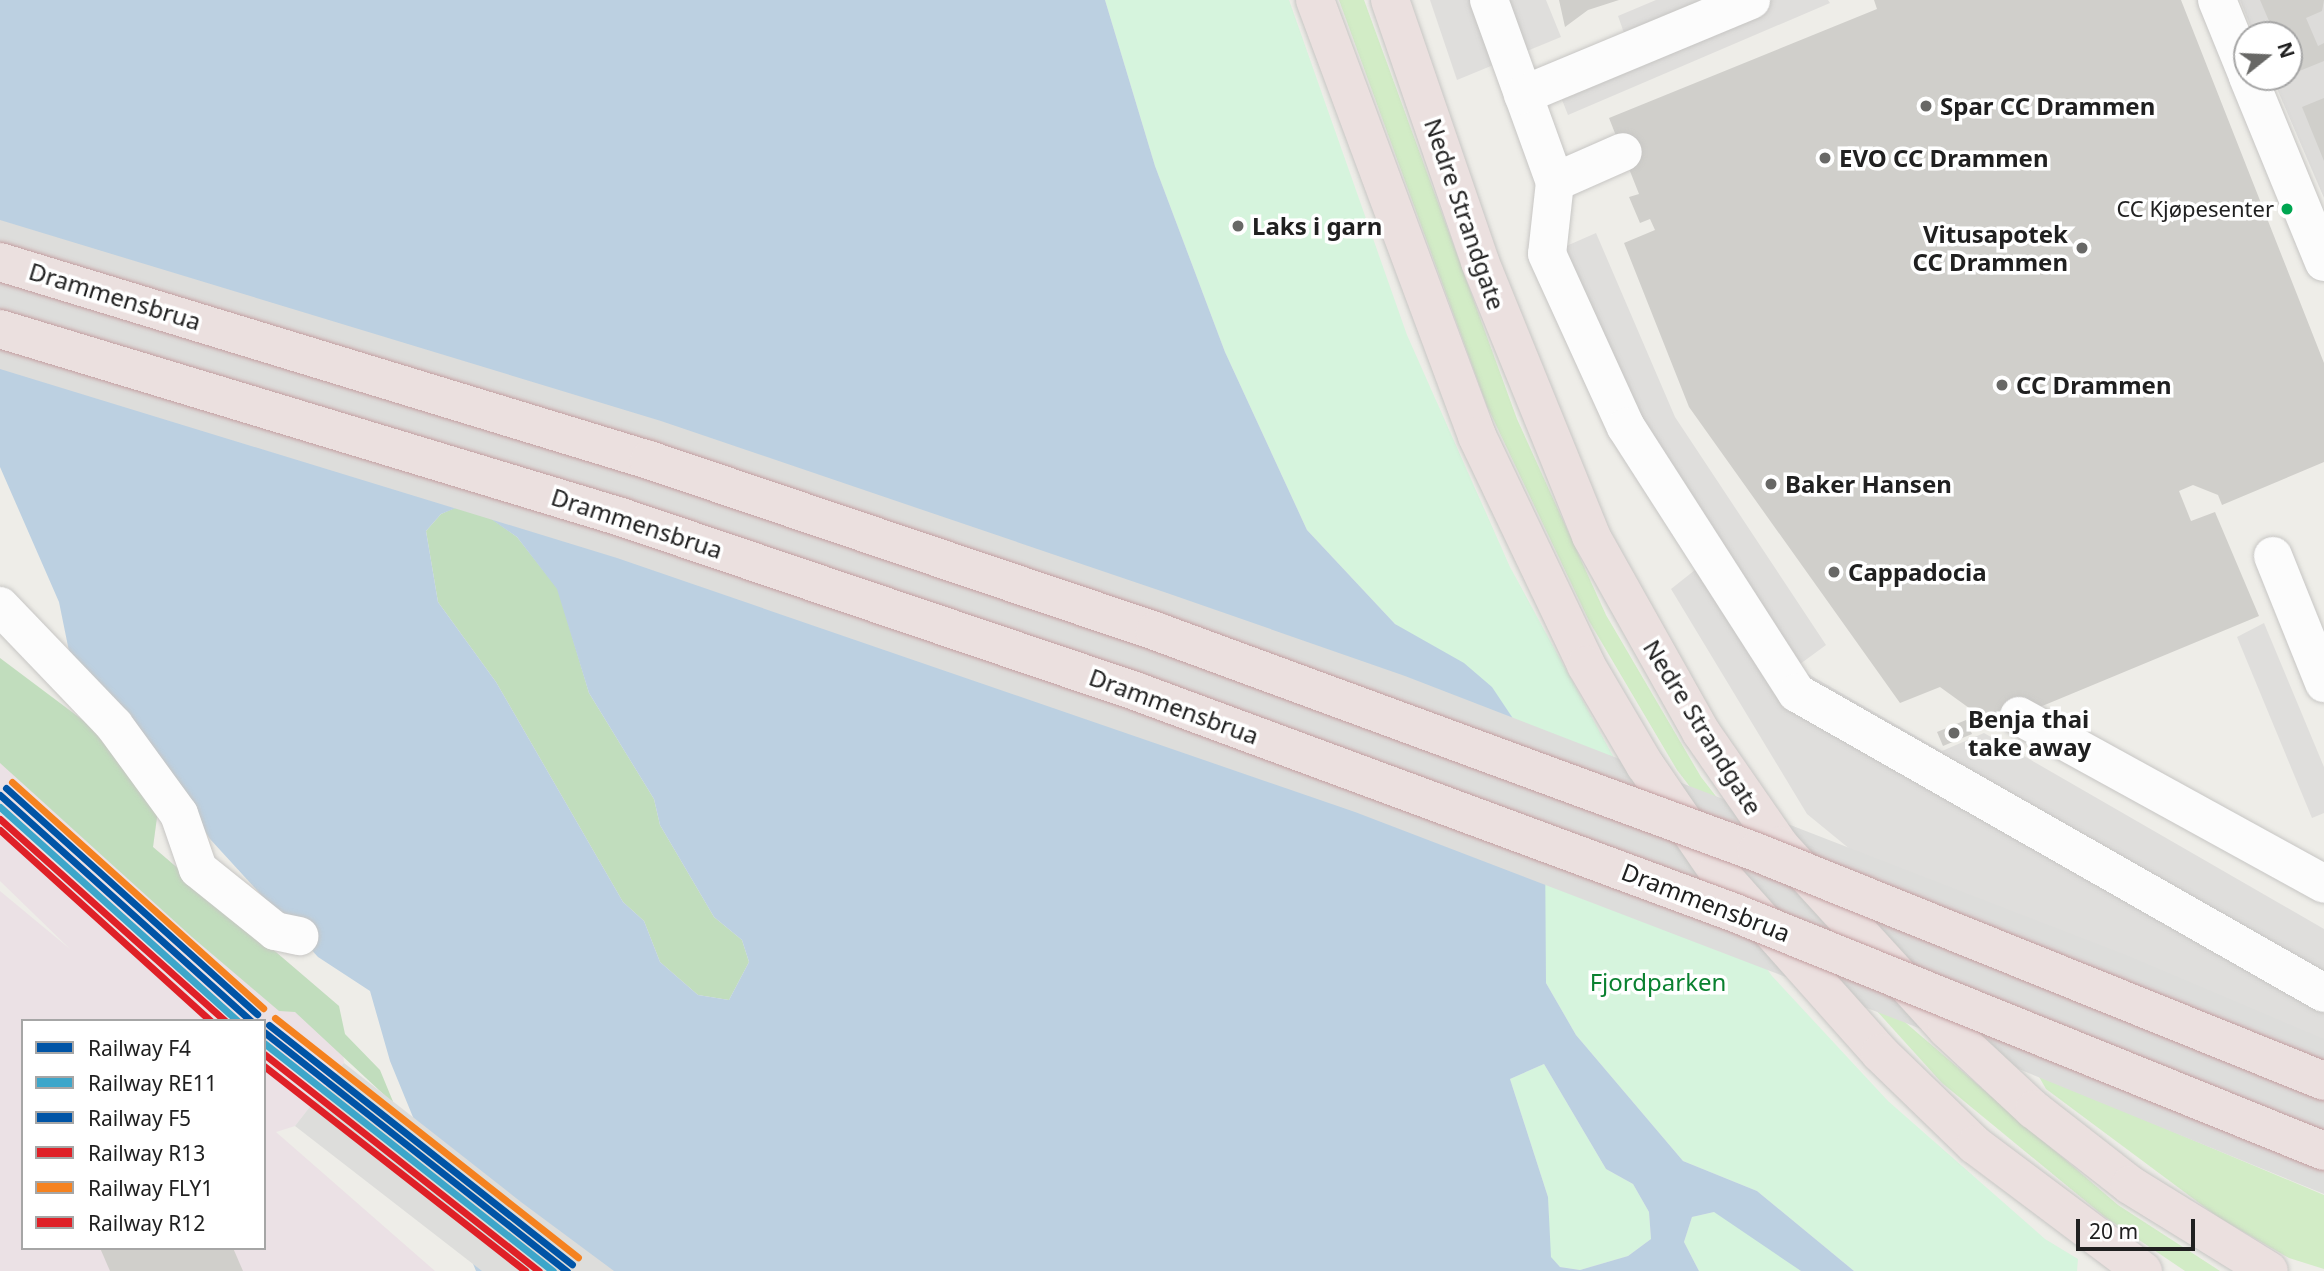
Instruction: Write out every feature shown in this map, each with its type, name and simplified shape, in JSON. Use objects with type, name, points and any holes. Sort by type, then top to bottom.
[{"type":"highway","points":[[1315,0],[1477,436],[1586,665],[1645,765],[1717,870],[1881,1053],[1975,1145],[2143,1271]]},
{"type":"highway","name":"Nedre Strandgate","points":[[1390,0],[1480,262],[1591,536],[1701,732],[1756,812],[1856,933],[2034,1110],[2130,1185],[2269,1271]]},
{"type":"highway","name":"Drammensbrua","points":[[0,262],[649,460],[1154,631],[1756,852],[2324,1081]]},
{"type":"highway","name":"Drammensbrua","points":[[0,329],[621,517],[1147,695],[1735,913],[2324,1151]]},
{"type":"street","points":[[1489,0],[1555,182],[1547,254],[1626,427],[1797,693],[2324,993]]},
{"type":"street","points":[[1523,95],[1751,0]]},
{"type":"street","points":[[2217,0],[2233,39]]},
{"type":"street","points":[[2255,91],[2320,241]]},
{"type":"street","points":[[1555,182],[1623,152]]},
{"type":"street","points":[[2273,556],[2324,683]]},
{"type":"street","points":[[0,606],[114,725],[179,814],[198,869],[275,931],[299,936]]},
{"type":"street","points":[[2019,716],[2324,884]]},
{"type":"shaded area","points":[[1430,0],[1546,0],[1561,37],[1457,80]]},
{"type":"shaded area","points":[[1656,0],[1828,0],[1830,3],[1568,115],[1555,82],[1630,50],[1618,16]]},
{"type":"shaded area","points":[[2240,0],[2324,0],[2324,198],[2278,91],[2303,91],[2303,21],[2248,21]]},
{"type":"shaded area","points":[[1596,233],[1675,417],[1826,645],[1796,667],[1942,751],[1984,733],[2324,929],[2324,1105],[1982,957],[1807,814],[1671,589],[1695,570],[1616,446],[1530,262]]},
{"type":"shaded area","points":[[2264,623],[2324,767],[2324,813],[2312,818],[2237,637]]},
{"type":"shaded area","points":[[0,658],[158,810],[153,847],[339,1006],[344,1063],[295,1126],[276,1132],[435,1271],[0,1271],[0,891],[70,949],[0,881]]},
{"type":"green space","name":"Fjordparken","points":[[1105,0],[1289,0],[1407,335],[1510,567],[1613,756],[1772,976],[1888,1101],[2045,1239],[2078,1259],[2077,1271],[1854,1271],[1757,1191],[1683,1161],[1576,1035],[1546,983],[1544,941],[1492,687],[1395,624],[1307,530],[1225,352],[1155,166]]},
{"type":"green space","points":[[1339,0],[1364,0],[1517,419],[1606,615],[1701,777],[1799,903],[1906,1023],[2118,1205],[2220,1271],[2185,1271],[2105,1217],[1942,1083],[1781,905],[1677,770],[1589,621],[1487,406]]},
{"type":"green space","points":[[468,502],[517,537],[558,589],[589,693],[654,799],[660,825],[714,917],[742,940],[749,962],[729,1000],[698,995],[660,962],[644,921],[623,902],[496,682],[438,602],[426,531],[441,514]]},
{"type":"green space","points":[[0,658],[88,724],[158,810],[153,847],[339,1006],[345,1034],[380,1070],[394,1104],[295,1012],[279,1011],[192,937],[0,763]]},
{"type":"green space","points":[[1544,1064],[1606,1169],[1633,1184],[1649,1212],[1651,1239],[1628,1256],[1580,1270],[1560,1267],[1550,1257],[1548,1197],[1510,1079]]},
{"type":"green space","points":[[2038,1075],[2324,1195],[2324,1269],[2289,1258],[2218,1217],[2046,1089]]},
{"type":"green space","points":[[1714,1212],[1737,1222],[1801,1271],[1699,1271],[1684,1242],[1692,1217]]},
{"type":"water","points":[[0,0],[1105,0],[1155,166],[1225,352],[1307,530],[1395,624],[1464,663],[1492,687],[1512,717],[1545,840],[1546,983],[1576,1035],[1683,1161],[1757,1191],[1854,1271],[1801,1271],[1714,1212],[1692,1217],[1684,1242],[1699,1271],[476,1271],[390,1061],[370,991],[318,957],[210,839],[148,745],[72,666],[59,602],[0,467]],"holes":[[[468,503],[517,537],[557,589],[589,693],[654,799],[660,825],[714,917],[742,940],[749,962],[729,1000],[698,995],[660,962],[644,921],[623,902],[496,682],[438,602],[426,531],[441,514]],[[1544,1064],[1606,1169],[1633,1184],[1649,1212],[1651,1239],[1628,1256],[1580,1270],[1560,1267],[1551,1257],[1548,1197],[1510,1079]]]},
{"type":"pier","points":[[0,220],[661,421],[1167,593],[1405,676],[2126,955],[2324,1039],[2324,1194],[1906,1023],[1355,812],[617,558],[0,369]]},
{"type":"pier","points":[[344,1063],[614,1271],[482,1271],[295,1126]]},
{"type":"building","points":[[1559,0],[1619,0],[1588,10],[1565,27]]},
{"type":"building","name":"CC Drammen","points":[[1874,0],[2181,0],[2324,363],[2324,462],[2222,505],[2218,495],[2193,485],[2179,491],[2191,521],[2215,512],[2259,616],[1994,726],[1940,687],[1900,703],[1689,407],[1624,243],[1655,230],[1650,219],[1640,223],[1629,197],[1639,194],[1609,118],[1877,9]]},
{"type":"building","points":[[2260,0],[2324,0],[2322,11],[2306,18],[2318,46],[2324,43],[2324,61],[2303,70],[2303,21],[2269,21]]},
{"type":"building","points":[[2324,98],[2324,161],[2302,107]]},
{"type":"building","name":"Benja thai take away","points":[[1966,720],[1972,734],[1943,746],[1937,732]]},
{"type":"building","points":[[101,1250],[234,1250],[243,1271],[110,1271]]},
{"type":"rail line","name":"FLY1","points":[[12,782],[263,1008]]},
{"type":"rail line","name":"F5","points":[[6,788],[257,1014]]},
{"type":"rail line","name":"F4","points":[[0,795],[249,1019]]},
{"type":"rail line","name":"RE11","points":[[0,807],[236,1019]]},
{"type":"rail line","name":"R13","points":[[0,819],[223,1019]]},
{"type":"rail line","name":"R12","points":[[0,830],[209,1019]]},
{"type":"rail line","name":"FLY1","points":[[275,1018],[578,1257]]},
{"type":"rail line","name":"F5","points":[[269,1025],[572,1264]]},
{"type":"rail line","name":"F4","points":[[266,1034],[567,1271]]},
{"type":"rail line","name":"RE11","points":[[266,1045],[553,1271]]},
{"type":"rail line","name":"R13","points":[[266,1056],[539,1271]]},
{"type":"rail line","name":"R12","points":[[266,1068],[525,1271]]},
{"type":"place","name":"Spar CC Drammen","points":[[1926,106]]},
{"type":"place","name":"EVO CC Drammen","points":[[1825,158]]},
{"type":"place","name":"CC Kjøpesenter","points":[[2287,209]]},
{"type":"place","name":"Laks i garn","points":[[1238,226]]},
{"type":"place","name":"Vitusapotek CC Drammen","points":[[2082,248]]},
{"type":"place","name":"CC Drammen","points":[[2002,385]]},
{"type":"place","name":"Baker Hansen","points":[[1771,484]]},
{"type":"place","name":"Cappadocia","points":[[1834,572]]},
{"type":"place","name":"Benja thai take away","points":[[1954,733]]}]
